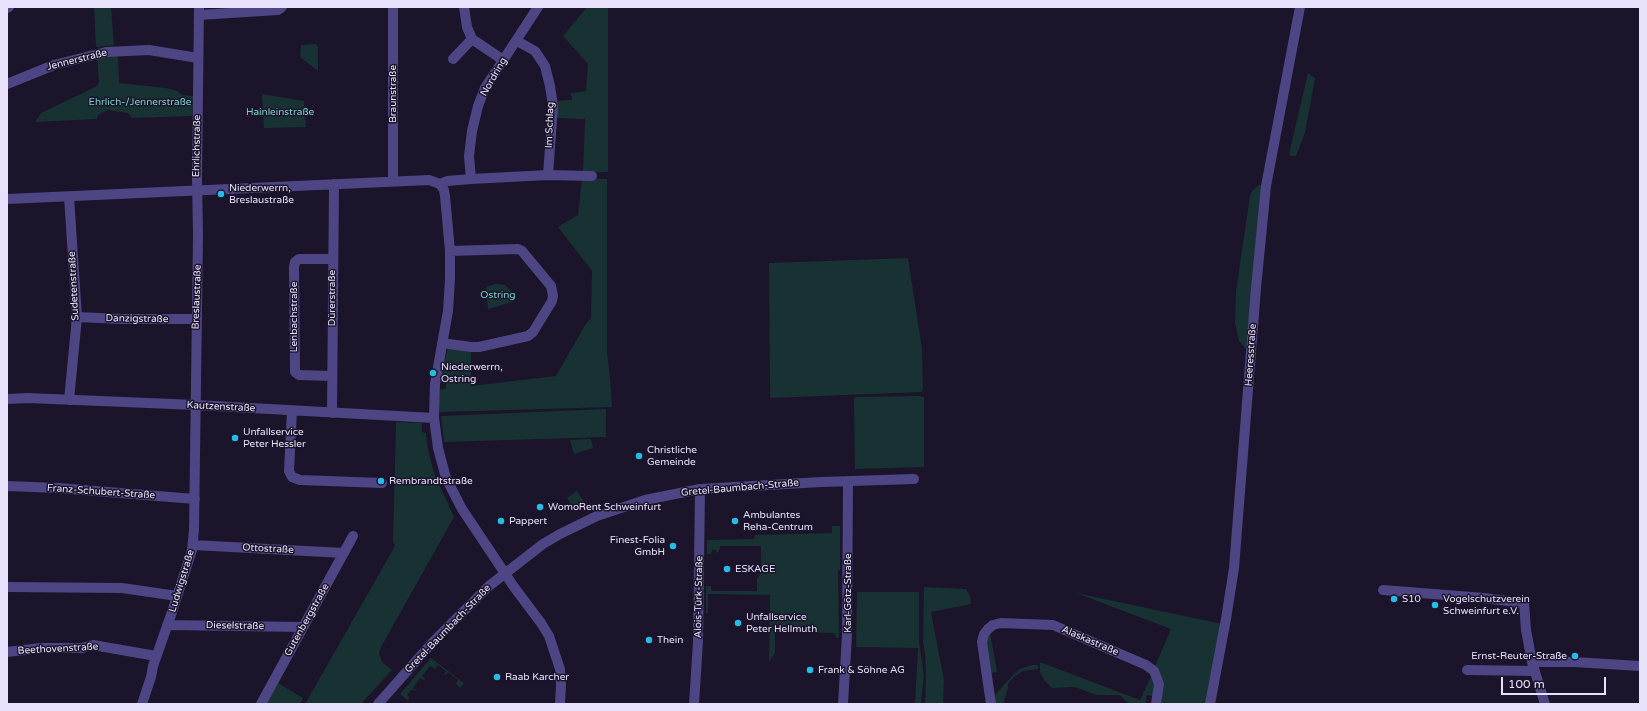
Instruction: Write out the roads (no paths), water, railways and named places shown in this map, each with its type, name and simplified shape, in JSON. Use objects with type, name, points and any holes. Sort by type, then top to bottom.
[{"type":"street","points":[[199,11],[278,10],[282,7]]},
{"type":"street","name":"Braunstraße","points":[[393,7],[393,181]]},
{"type":"street","points":[[464,7],[467,27],[472,39],[503,60]]},
{"type":"street","name":"Nordring","points":[[471,179],[469,156],[473,126],[485,88],[538,7]]},
{"type":"street","name":"Heeresstraße","points":[[1210,704],[1234,568],[1256,288],[1266,186],[1300,7]]},
{"type":"street","name":"Ehrlichstraße","points":[[197,190],[199,11]]},
{"type":"street","points":[[453,59],[472,39]]},
{"type":"street","name":"Im Schlag","points":[[517,41],[535,51],[545,66],[550,86],[552,106],[548,176]]},
{"type":"street","name":"Jennerstraße","points":[[7,84],[54,65],[81,57],[106,52],[149,50],[198,58]]},
{"type":"street","points":[[440,184],[447,181],[471,179],[592,176]]},
{"type":"street","points":[[7,199],[393,181],[428,180],[440,184],[444,190],[445,196],[450,251],[450,296],[435,384],[434,418],[438,448],[448,481],[462,508],[505,574],[541,622],[549,636],[560,669],[560,704]]},
{"type":"street","name":"Dürerstraße","points":[[332,413],[332,259],[334,184]]},
{"type":"street","name":"Breslaustraße","points":[[196,405],[198,235],[197,190]]},
{"type":"street","name":"Sudetenstraße","points":[[69,197],[77,317],[69,400]]},
{"type":"street","points":[[442,343],[479,347],[528,336],[533,332],[552,301],[553,296],[550,286],[522,251],[518,249],[450,251]]},
{"type":"street","name":"Lenbachstraße","points":[[332,259],[299,259],[295,262],[294,267],[295,372],[299,375],[332,376]]},
{"type":"street","name":"Danzigstraße","points":[[77,317],[122,319],[197,319]]},
{"type":"street","name":"Kautzenstraße","points":[[7,399],[28,398],[196,405],[434,418]]},
{"type":"street","name":"Ludwigstraße","points":[[142,704],[156,656],[193,545],[196,405]]},
{"type":"street","points":[[292,411],[289,471],[292,477],[300,480],[382,483]]},
{"type":"street","name":"Gretel-Baumbach-Straße","points":[[378,704],[432,643],[475,599],[543,544],[597,516],[645,500],[700,489],[914,479]]},
{"type":"street","name":"Karl-Götz-Straße","points":[[843,704],[847,635],[848,481]]},
{"type":"street","name":"Franz-Schubert-Straße","points":[[7,486],[58,488],[195,499]]},
{"type":"street","name":"Alois-Türk-Straße","points":[[694,704],[698,642],[700,489]]},
{"type":"street","name":"Gutenbergstraße","points":[[261,704],[353,536]]},
{"type":"street","name":"Ottostraße","points":[[193,545],[344,553]]},
{"type":"street","points":[[7,587],[122,588],[177,596]]},
{"type":"street","points":[[1383,590],[1484,598],[1524,603],[1526,630],[1533,667],[1545,704]]},
{"type":"street","name":"Alaskastraße","points":[[991,704],[982,642],[984,634],[990,628],[1001,623],[1053,625],[1146,665],[1154,671],[1159,684],[1156,704]]},
{"type":"street","name":"Dieselstraße","points":[[167,625],[302,627]]},
{"type":"street","name":"Beethovenstraße","points":[[7,652],[41,648],[82,648],[94,645],[156,656]]},
{"type":"street","points":[[1467,670],[1533,667],[1574,662],[1640,666]]},
{"type":"place","name":"Niederwerrn, Breslaustraße","points":[[221,194]]},
{"type":"place","name":"Niederwerrn, Ostring","points":[[433,373]]},
{"type":"place","name":"Unfallservice Peter Hessler","points":[[235,438]]},
{"type":"place","name":"Christliche Gemeinde","points":[[639,456]]},
{"type":"place","name":"Rembrandtstraße","points":[[381,481]]},
{"type":"place","name":"WomoRent Schweinfurt","points":[[540,507]]},
{"type":"place","name":"Pappert","points":[[501,521]]},
{"type":"place","name":"Ambulantes Reha-Centrum","points":[[735,521]]},
{"type":"place","name":"Finest-Folia GmbH","points":[[673,546]]},
{"type":"place","name":"ESKAGE","points":[[727,569]]},
{"type":"place","name":"S10","points":[[1394,599]]},
{"type":"place","name":"Vogelschutzverein Schweinfurt e.V.","points":[[1435,605]]},
{"type":"place","name":"Unfallservice Peter Hellmuth","points":[[738,623]]},
{"type":"place","name":"Thein","points":[[649,640]]},
{"type":"place","name":"Ernst-Reuter-Straße","points":[[1575,656]]},
{"type":"place","name":"Frank & Söhne AG","points":[[810,670]]},
{"type":"place","name":"Raab Karcher","points":[[497,677]]},
{"type":"park label","name":"Ehrlich-/Jennerstraße","points":[[140,102]]},
{"type":"park label","name":"Hainleinstraße","points":[[280,112]]},
{"type":"park label","name":"Ostring","points":[[498,295]]}]
